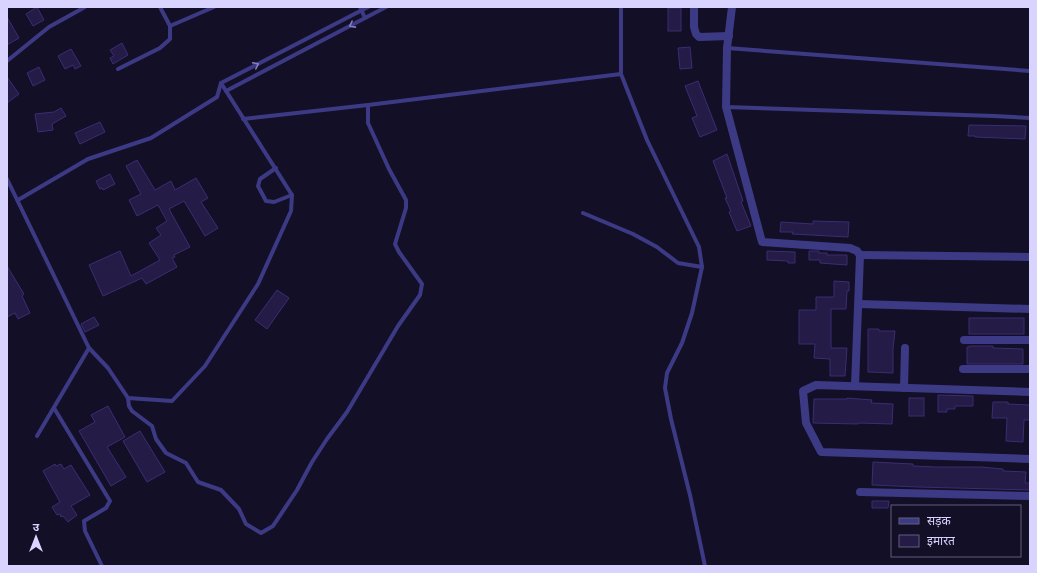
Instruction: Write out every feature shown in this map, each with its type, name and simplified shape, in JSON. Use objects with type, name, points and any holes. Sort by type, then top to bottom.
[{"type":"street","points":[[694,7],[694,27],[696,34],[699,37],[729,36]]},
{"type":"street","points":[[732,7],[728,48],[726,107],[762,242],[850,248],[857,251],[860,255],[855,386]]},
{"type":"street","points":[[860,255],[1030,257]]},
{"type":"street","points":[[858,304],[1030,309]]},
{"type":"street","points":[[964,340],[1030,340]]},
{"type":"street","points":[[904,388],[906,348]]},
{"type":"street","points":[[963,369],[1030,369]]},
{"type":"street","points":[[1030,392],[816,385],[803,391],[806,423],[821,452],[1030,459]]},
{"type":"street","points":[[860,492],[1030,496]]},
{"type":"lane","points":[[7,61],[49,27],[85,7]]},
{"type":"lane","points":[[118,69],[160,48],[170,39],[170,26],[160,7]]},
{"type":"lane","points":[[170,26],[214,7]]},
{"type":"lane","points":[[18,200],[88,159],[151,138],[217,97],[221,83],[361,9],[368,7]]},
{"type":"lane","points":[[226,91],[386,7]]},
{"type":"lane","points":[[621,7],[621,74],[647,140],[699,247],[702,267],[692,314],[682,343],[667,373],[666,388],[671,419],[690,495],[705,566]]},
{"type":"lane","points":[[361,9],[365,18]]},
{"type":"lane","points":[[728,48],[1030,71]]},
{"type":"lane","points":[[243,119],[621,74]]},
{"type":"lane","points":[[128,398],[172,401],[205,366],[258,284],[291,211],[292,195],[221,83]]},
{"type":"lane","points":[[7,179],[89,348],[108,368],[128,398],[129,406],[132,411],[152,426],[156,439],[166,453],[186,463],[198,482],[221,490],[239,509],[246,524],[260,533],[273,526],[297,490],[312,462],[347,412],[398,326],[420,295],[422,284],[398,252],[395,244],[406,208],[406,200],[389,170],[368,123],[368,105]]},
{"type":"lane","points":[[726,107],[1030,118]]},
{"type":"lane","points":[[276,168],[260,178],[258,186],[266,201],[274,202],[292,195]]},
{"type":"lane","points":[[583,212],[633,234],[657,247],[678,263],[702,267]]},
{"type":"lane","points":[[37,436],[89,348]]},
{"type":"lane","points":[[54,408],[110,501],[106,508],[84,521],[85,531],[102,566]]},
{"type":"building","points":[[37,7],[44,20],[33,26],[26,14]]},
{"type":"building","points":[[668,8],[681,8],[681,31],[668,31]]},
{"type":"building","points":[[7,17],[19,38],[7,45]]},
{"type":"building","points":[[122,43],[128,55],[113,64],[110,58],[114,56],[110,50]]},
{"type":"building","points":[[690,47],[692,68],[680,69],[678,48]]},
{"type":"building","points":[[71,49],[81,66],[75,69],[73,65],[65,69],[58,56]]},
{"type":"building","points":[[39,67],[45,80],[33,86],[27,73]]},
{"type":"building","points":[[7,77],[19,94],[7,103]]},
{"type":"building","points":[[698,81],[717,130],[700,137],[692,118],[697,116],[685,86]]},
{"type":"building","points":[[61,108],[66,116],[52,124],[53,130],[38,132],[35,114],[54,112]]},
{"type":"building","points":[[100,122],[105,132],[80,144],[75,133]]},
{"type":"building","points":[[969,125],[1026,126],[1025,139],[968,136]]},
{"type":"building","points":[[727,154],[743,201],[741,202],[751,226],[737,231],[729,212],[731,211],[725,198],[727,198],[713,161]]},
{"type":"building","points":[[137,160],[155,190],[171,181],[175,190],[196,178],[208,198],[201,202],[218,228],[205,236],[184,201],[169,209],[190,247],[174,255],[175,257],[172,258],[177,267],[146,284],[142,278],[103,296],[89,265],[120,251],[131,276],[160,260],[149,243],[161,235],[156,228],[167,221],[158,205],[137,216],[129,200],[141,194],[126,166]]},
{"type":"building","points":[[110,174],[115,184],[103,190],[102,188],[100,189],[96,181]]},
{"type":"building","points":[[813,221],[849,222],[848,237],[780,232],[781,222],[813,224]]},
{"type":"building","points":[[767,251],[795,252],[795,263],[788,263],[788,261],[767,260]]},
{"type":"building","points":[[809,251],[819,251],[819,253],[827,253],[827,255],[847,255],[847,265],[820,263],[820,260],[809,260]]},
{"type":"building","points":[[7,266],[24,294],[22,296],[30,313],[18,319],[15,313],[7,317]]},
{"type":"building","points":[[834,281],[849,282],[846,309],[831,309],[831,348],[847,348],[845,376],[830,376],[830,359],[814,358],[815,344],[799,344],[799,310],[816,310],[816,297],[834,297]]},
{"type":"building","points":[[277,290],[289,298],[267,329],[255,320]]},
{"type":"building","points":[[94,317],[99,325],[85,332],[81,324]]},
{"type":"building","points":[[969,318],[1024,318],[1024,334],[969,334]]},
{"type":"building","points":[[868,329],[895,331],[893,373],[868,372]]},
{"type":"building","points":[[993,346],[993,348],[1023,349],[1023,364],[967,364],[967,347]]},
{"type":"building","points":[[938,395],[973,396],[973,406],[955,406],[955,409],[947,409],[947,412],[938,412]]},
{"type":"building","points":[[847,398],[872,400],[871,403],[893,404],[892,424],[813,423],[814,399]]},
{"type":"building","points":[[909,398],[924,398],[924,416],[909,416]]},
{"type":"building","points":[[993,402],[1008,402],[1008,404],[1030,405],[1030,420],[1024,420],[1023,442],[1006,441],[1007,418],[992,418]]},
{"type":"building","points":[[108,406],[125,437],[107,447],[126,477],[111,486],[79,431],[95,422],[91,415]]},
{"type":"building","points":[[140,431],[165,472],[147,482],[123,441]]},
{"type":"building","points":[[873,462],[913,464],[913,466],[981,467],[1003,469],[1003,471],[1026,472],[1025,483],[1030,483],[1030,490],[872,485]]},
{"type":"building","points":[[55,464],[56,466],[61,464],[64,469],[71,465],[90,495],[71,506],[77,515],[68,522],[63,516],[61,517],[60,514],[57,515],[52,507],[60,502],[43,471]]},
{"type":"building","points":[[872,501],[889,501],[888,508],[872,508]]}]
